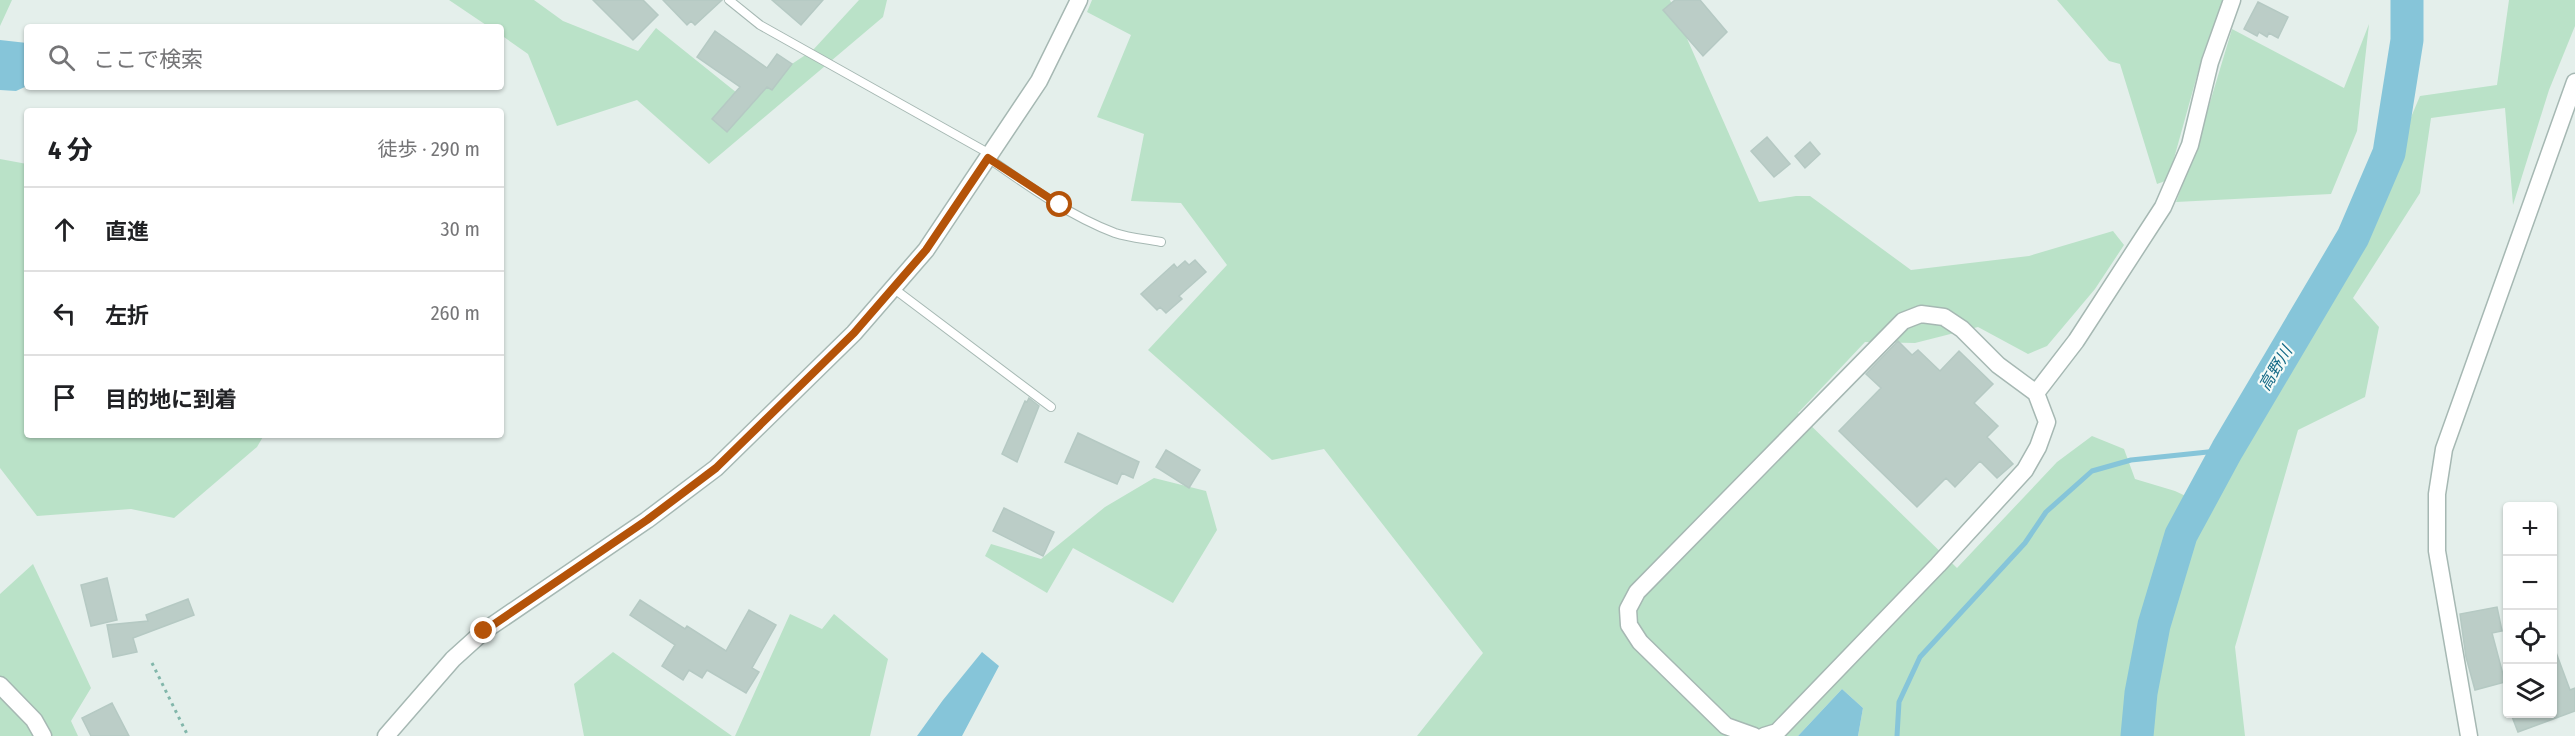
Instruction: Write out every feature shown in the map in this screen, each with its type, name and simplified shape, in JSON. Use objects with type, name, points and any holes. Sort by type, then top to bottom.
[{"type":"street","points":[[386,736],[453,660],[484,631],[647,520],[716,468],[854,333],[926,250],[1039,81],[1079,0]]},
{"type":"street","points":[[2036,393],[2076,341],[2163,207],[2190,145],[2210,62],[2232,0]]},
{"type":"street","points":[[2469,736],[2437,551],[2437,494],[2444,449],[2575,82]]},
{"type":"street","points":[[1754,736],[1726,726],[1640,642],[1629,625],[1628,609],[1637,592],[1903,321],[1921,314],[1944,317],[1962,329],[1998,365],[2036,393],[2047,422],[2038,447],[2025,470],[1938,566],[1777,732],[1764,736]]},
{"type":"street","points":[[0,685],[34,720],[43,736]]},
{"type":"lane","points":[[729,0],[760,25],[989,156],[1031,187],[1094,223],[1115,232],[1161,242]]},
{"type":"lane","points":[[893,288],[1051,407]]},
{"type":"path","points":[[152,663],[188,736]]},
{"type":"green space","points":[[0,0],[12,0],[0,26]]},
{"type":"green space","points":[[449,0],[534,0],[563,21],[638,51],[656,28],[742,97],[813,50],[859,0],[887,0],[883,17],[709,164],[637,100],[557,126],[528,54],[504,37],[504,24],[485,24]]},
{"type":"green space","points":[[1092,0],[1670,0],[1759,202],[1810,196],[1911,270],[2029,256],[2113,231],[2124,245],[2095,289],[2047,346],[2028,354],[1978,327],[1915,343],[1865,342],[1798,413],[1957,568],[2057,462],[2092,436],[2124,449],[2135,479],[2175,491],[2209,507],[2350,261],[2420,96],[2497,85],[2509,0],[2575,0],[2575,26],[2549,90],[2513,205],[2505,108],[2431,118],[2420,193],[2353,298],[2379,327],[2365,397],[2298,430],[2235,647],[2245,736],[1858,736],[1863,708],[1842,689],[1798,736],[1417,736],[1483,653],[1324,449],[1272,460],[1148,350],[1227,265],[1181,203],[1131,201],[1144,134],[1097,117],[1131,35],[1087,12]]},
{"type":"green space","points":[[2057,0],[2223,0],[2203,54],[2168,180],[2157,184],[2120,64],[2109,61]]},
{"type":"green space","points":[[2369,24],[2357,131],[2331,194],[2176,202],[2196,149],[2232,29],[2344,88]]},
{"type":"green space","points":[[0,159],[24,163],[24,438],[262,438],[257,447],[174,518],[131,509],[37,516],[0,468]]},
{"type":"green space","points":[[1154,478],[1206,491],[1217,530],[1173,603],[1073,548],[1047,593],[985,556],[991,544],[1041,559],[1105,507]]},
{"type":"green space","points":[[33,564],[91,688],[71,721],[78,736],[0,736],[0,594]]},
{"type":"green space","points":[[790,614],[822,629],[834,614],[888,659],[870,736],[735,736]]},
{"type":"green space","points":[[613,652],[732,736],[584,736],[574,684]]},
{"type":"water","points":[[0,40],[24,43],[24,87],[16,91],[0,90]]},
{"type":"water","points":[[982,652],[999,666],[962,736],[917,736],[943,700]]},
{"type":"water","points":[[1842,689],[1863,708],[1858,736],[1798,736]]},
{"type":"building","points":[[593,0],[643,0],[658,15],[633,40]]},
{"type":"building","points":[[663,0],[722,0],[695,25],[691,21],[687,25]]},
{"type":"building","points":[[772,0],[823,0],[801,25]]},
{"type":"building","points":[[1675,0],[1700,0],[1727,32],[1703,56],[1663,10]]},
{"type":"building","points":[[2258,2],[2288,17],[2278,38],[2269,33],[2267,37],[2259,32],[2257,36],[2244,29]]},
{"type":"building","points":[[715,31],[767,68],[777,54],[792,64],[772,90],[767,87],[727,132],[712,119],[740,87],[697,57]]},
{"type":"building","points":[[1767,137],[1790,164],[1774,177],[1751,151]]},
{"type":"building","points":[[1810,142],[1820,154],[1805,168],[1795,156]]},
{"type":"building","points":[[1195,260],[1206,272],[1179,296],[1182,299],[1166,313],[1160,307],[1157,310],[1141,294],[1174,264],[1177,268],[1185,261],[1189,265]]},
{"type":"building","points":[[1898,341],[1912,355],[1918,350],[1940,371],[1959,351],[1993,384],[1974,403],[1998,426],[1987,437],[2013,464],[1997,478],[1980,461],[1955,487],[1946,478],[1917,507],[1839,431],[1881,388],[1866,374]]},
{"type":"building","points":[[1029,398],[1039,406],[1017,462],[1002,454],[1025,401],[1027,402]]},
{"type":"building","points":[[1078,433],[1139,462],[1133,478],[1122,473],[1117,484],[1065,462]]},
{"type":"building","points":[[1166,450],[1200,470],[1189,488],[1156,467]]},
{"type":"building","points":[[1004,508],[1054,532],[1043,556],[993,531]]},
{"type":"building","points":[[107,578],[117,620],[91,626],[81,585]]},
{"type":"building","points":[[188,599],[194,615],[133,638],[137,652],[113,657],[107,625],[148,621],[146,615]]},
{"type":"building","points":[[640,600],[685,629],[687,626],[726,651],[749,610],[776,625],[752,668],[759,672],[746,693],[707,670],[702,678],[689,670],[683,680],[662,666],[675,645],[630,615]]},
{"type":"building","points":[[2497,607],[2502,631],[2492,633],[2503,683],[2475,690],[2466,657],[2460,614]]},
{"type":"building","points":[[2557,655],[2570,690],[2575,688],[2575,711],[2557,718]]},
{"type":"building","points":[[112,703],[129,736],[91,736],[82,718]]},
{"type":"building","points":[[2513,718],[2556,718],[2518,732]]},
{"type":"waterway","name":"高野川","points":[[2137,736],[2141,693],[2154,625],[2181,535],[2227,450],[2353,237],[2389,153],[2407,40],[2407,0]]},
{"type":"waterway","points":[[1897,736],[1899,702],[1920,657],[2025,543],[2046,512],[2092,471],[2131,460],[2227,450]]},
{"type":"route","points":[[484,631],[647,520],[716,468],[854,333],[926,250],[988,158],[1060,205]]}]
